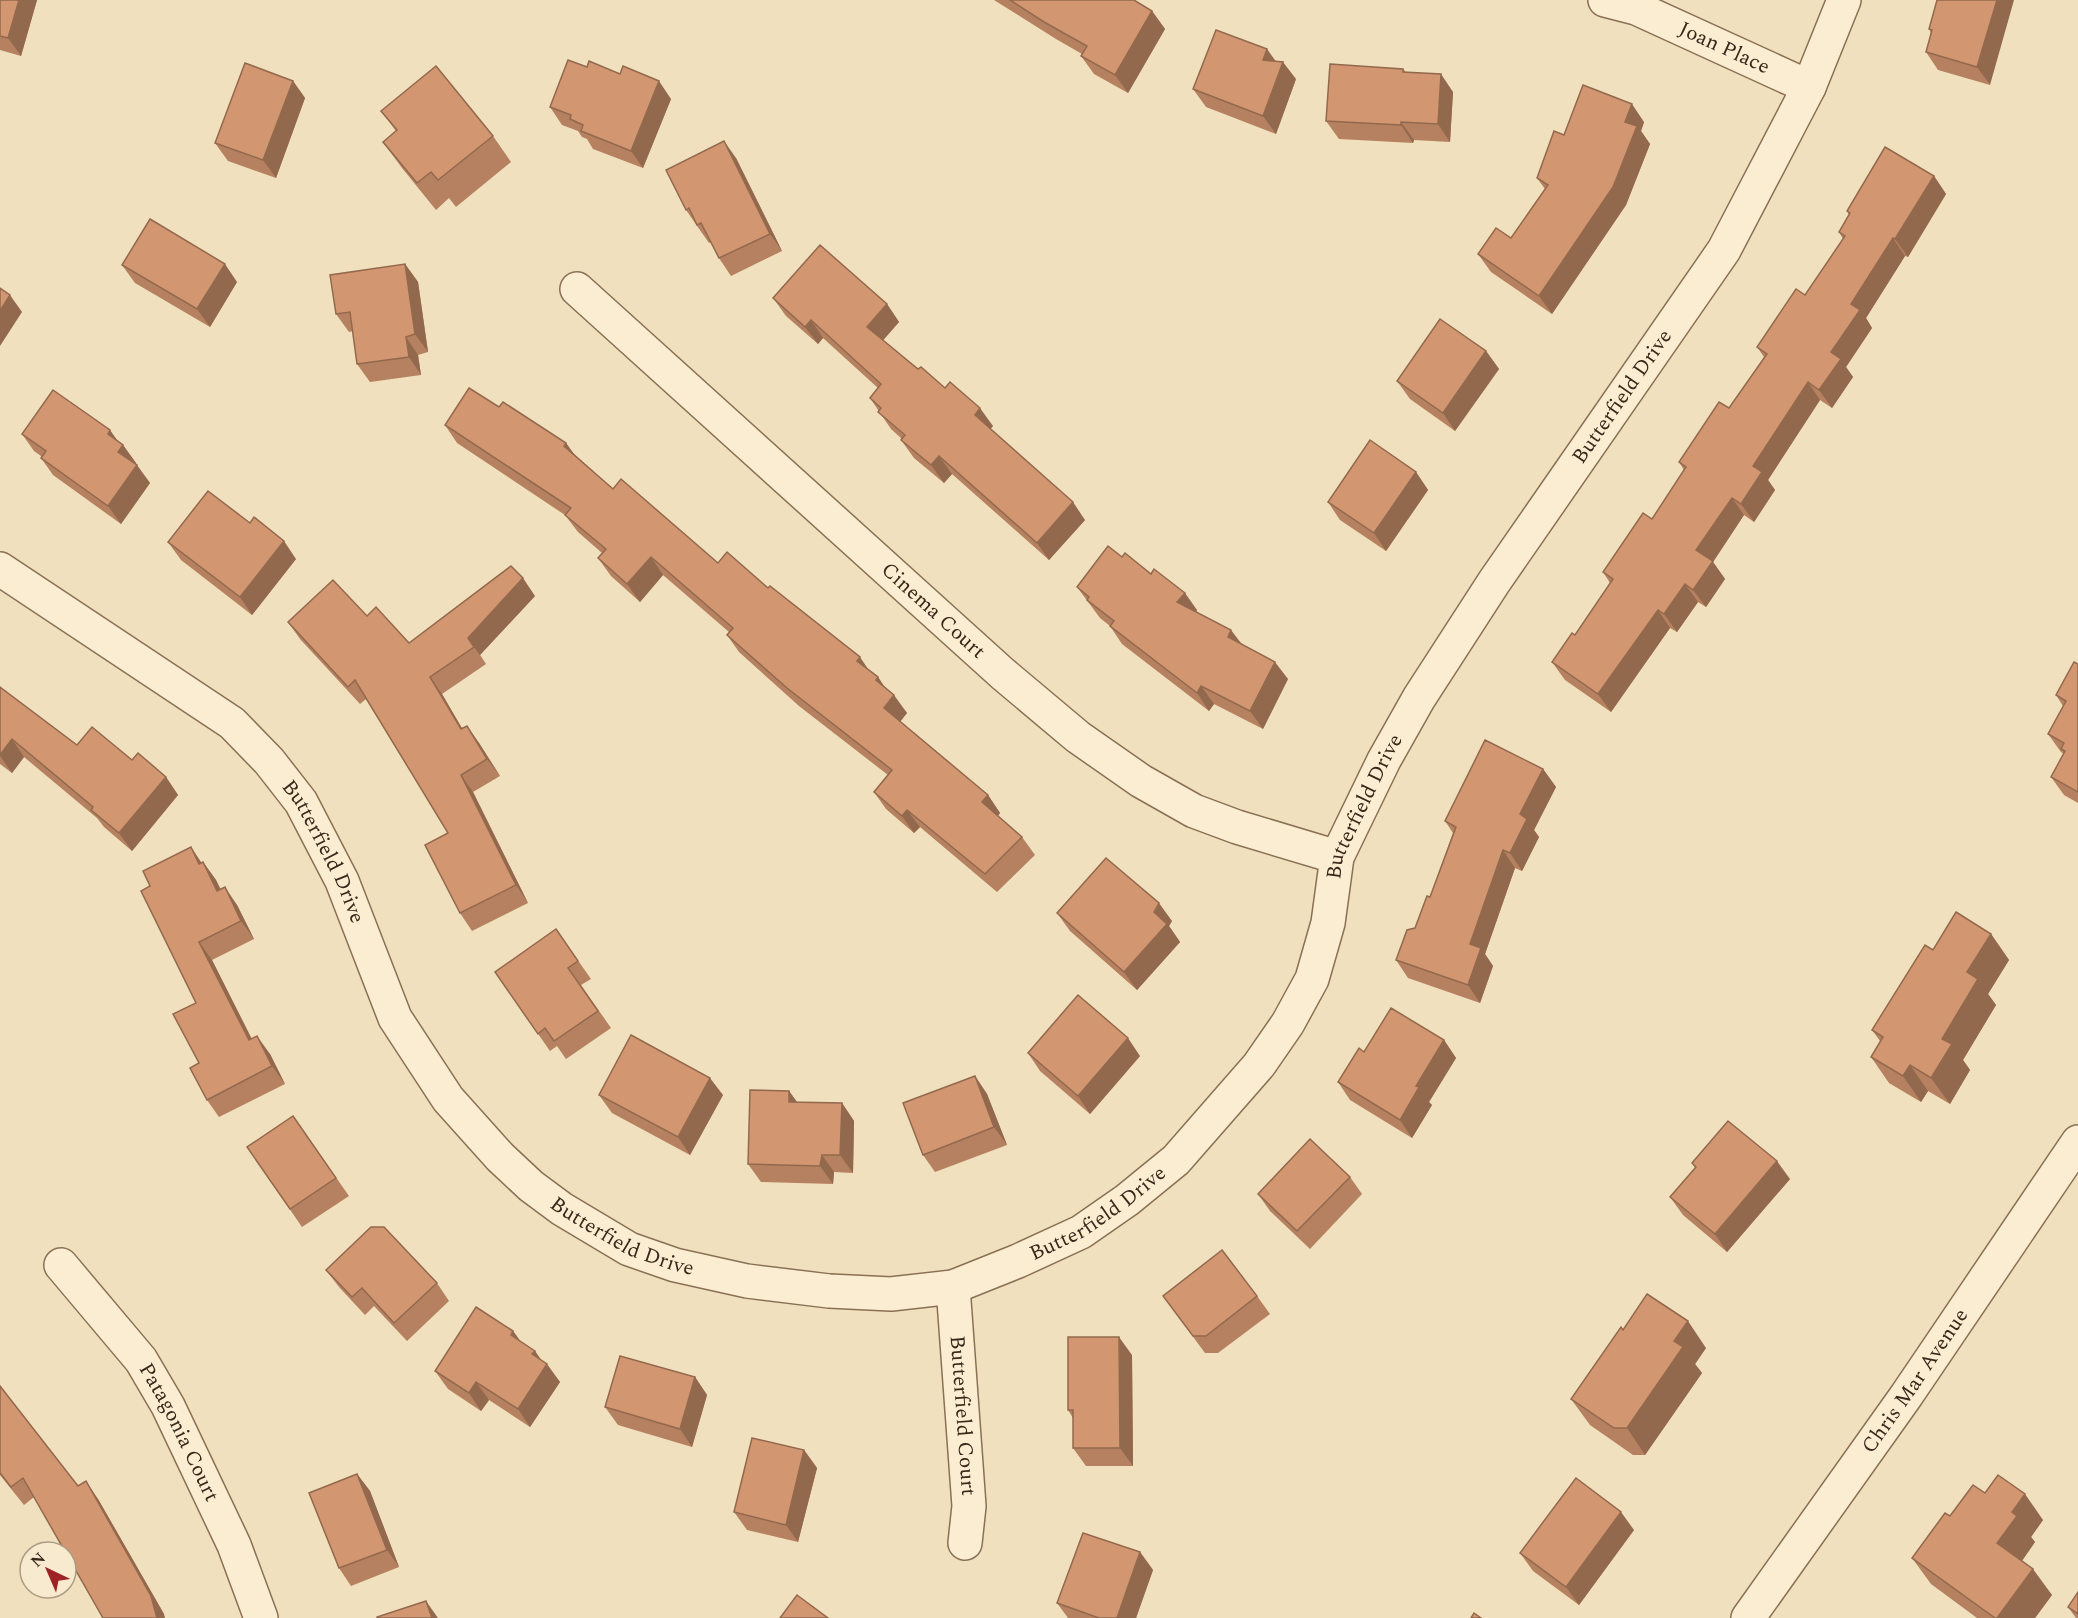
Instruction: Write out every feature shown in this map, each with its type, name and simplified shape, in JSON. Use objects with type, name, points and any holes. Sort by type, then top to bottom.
[{"type":"street","name":"Joan Place","points":[[1605,0],[1636,8],[1809,87]]},
{"type":"street","name":"Butterfield Drive","points":[[0,569],[232,723],[269,761],[301,802],[342,881],[394,1018],[448,1099],[500,1157],[531,1186],[562,1209],[629,1249],[675,1265],[747,1281],[829,1291],[891,1294],[953,1287],[1081,1232],[1127,1200],[1183,1153],[1259,1065],[1288,1023],[1312,979],[1328,923],[1337,857],[1384,760],[1419,698],[1494,582],[1724,250],[1809,87],[1844,0]]},
{"type":"street","name":"Cinema Court","points":[[577,289],[1003,674],[1078,737],[1141,781],[1194,811],[1247,831],[1337,857]]},
{"type":"street","name":"Chris Mar Avenue","points":[[1754,1616],[2078,1142]]},
{"type":"street","name":"Patagonia Court","points":[[61,1265],[141,1360],[168,1407],[234,1545],[261,1618]]},
{"type":"street","name":"Butterfield Court","points":[[953,1287],[969,1506],[965,1543]]},
{"type":"building","points":[[0,0],[19,0],[8,38],[0,36]]},
{"type":"building","points":[[1010,0],[1134,0],[1152,11],[1115,75],[1081,56],[1087,46]]},
{"type":"building","points":[[1937,0],[1997,0],[1977,67],[1926,52],[1932,30],[1929,29]]},
{"type":"building","points":[[1216,30],[1267,49],[1263,60],[1283,62],[1263,116],[1193,89]]},
{"type":"building","points":[[568,60],[587,67],[589,61],[620,74],[623,66],[659,81],[631,151],[581,131],[583,125],[570,119],[571,115],[550,107]]},
{"type":"building","points":[[245,63],[293,81],[263,160],[215,143]]},
{"type":"building","points":[[1330,64],[1441,74],[1438,124],[1401,122],[1401,125],[1326,121]]},
{"type":"building","points":[[436,66],[493,136],[438,180],[431,172],[417,183],[383,142],[397,130],[381,111]]},
{"type":"building","points":[[1583,85],[1632,104],[1625,122],[1637,126],[1613,187],[1539,296],[1478,254],[1496,228],[1511,238],[1548,185],[1537,178],[1554,131],[1564,135]]},
{"type":"building","points":[[724,141],[770,234],[719,258],[701,223],[697,225],[689,208],[686,210],[666,170]]},
{"type":"building","points":[[1885,147],[1934,176],[1851,304],[1860,310],[1831,352],[1841,359],[1819,390],[1808,382],[1753,466],[1762,472],[1741,504],[1732,498],[1696,550],[1713,561],[1693,590],[1685,584],[1664,614],[1658,610],[1598,694],[1552,662],[1572,633],[1575,635],[1613,579],[1603,572],[1643,513],[1652,519],[1686,467],[1679,462],[1719,402],[1729,408],[1767,354],[1757,347],[1796,289],[1805,295],[1845,236],[1839,232],[1850,213],[1847,211]]},
{"type":"building","points":[[150,219],[225,264],[197,309],[122,265]]},
{"type":"building","points":[[820,245],[887,304],[867,327],[945,388],[950,382],[980,408],[975,415],[1073,502],[1037,543],[939,456],[931,465],[901,440],[905,435],[878,412],[881,408],[870,398],[881,384],[811,320],[805,327],[773,298]]},
{"type":"building","points":[[405,264],[415,334],[406,337],[409,357],[357,364],[350,312],[336,314],[330,275]]},
{"type":"building","points":[[0,288],[10,295],[0,311]]},
{"type":"building","points":[[1440,319],[1486,351],[1443,413],[1397,381]]},
{"type":"building","points":[[469,388],[499,407],[503,402],[566,443],[564,446],[613,489],[621,479],[718,563],[727,552],[768,588],[770,586],[860,657],[857,661],[878,677],[876,680],[894,695],[884,708],[988,795],[982,802],[1022,837],[985,874],[907,810],[902,816],[874,792],[892,770],[787,688],[727,635],[733,628],[651,557],[627,584],[598,558],[606,549],[565,515],[571,508],[445,425]]},
{"type":"building","points":[[53,390],[110,430],[108,434],[123,445],[118,452],[137,465],[108,506],[41,458],[46,451],[22,434]]},
{"type":"building","points":[[1370,440],[1416,472],[1374,533],[1328,502]]},
{"type":"building","points":[[208,491],[250,523],[254,517],[284,541],[240,597],[168,542]]},
{"type":"building","points":[[1108,546],[1122,557],[1125,553],[1151,574],[1154,569],[1185,593],[1177,602],[1231,630],[1228,637],[1275,662],[1250,711],[1201,686],[1197,693],[1110,626],[1114,621],[1087,600],[1089,597],[1077,587]]},
{"type":"building","points":[[511,566],[523,578],[468,638],[474,647],[430,677],[461,729],[467,726],[487,759],[461,775],[516,885],[460,913],[425,845],[448,833],[355,680],[348,687],[288,622],[333,580],[367,616],[376,607],[409,643]]},
{"type":"building","points":[[2074,662],[2078,664],[2078,792],[2051,777],[2065,751],[2061,749],[2064,743],[2048,734],[2066,701],[2056,695]]},
{"type":"building","points":[[0,687],[77,745],[92,727],[132,760],[138,753],[166,777],[119,833],[91,810],[93,807],[12,739],[0,755]]},
{"type":"building","points":[[1485,740],[1543,769],[1520,814],[1527,819],[1510,853],[1503,850],[1470,944],[1481,948],[1468,985],[1396,960],[1407,930],[1415,928],[1427,896],[1430,897],[1456,827],[1445,821]]},
{"type":"building","points":[[191,847],[199,864],[203,862],[217,891],[225,887],[241,921],[199,942],[249,1040],[257,1036],[272,1066],[207,1100],[190,1068],[199,1063],[173,1014],[196,1003],[141,891],[150,886],[143,871]]},
{"type":"building","points":[[1106,858],[1159,903],[1154,912],[1167,924],[1124,972],[1057,913]]},
{"type":"building","points":[[1956,912],[1991,934],[1967,972],[1978,979],[1942,1039],[1952,1044],[1931,1078],[1910,1065],[1903,1076],[1871,1057],[1883,1037],[1872,1030],[1925,945],[1933,950]]},
{"type":"building","points":[[556,929],[578,961],[568,968],[598,1011],[554,1041],[545,1028],[538,1034],[495,972]]},
{"type":"building","points":[[1078,995],[1128,1038],[1078,1096],[1028,1053]]},
{"type":"building","points":[[1391,1008],[1444,1040],[1416,1086],[1419,1087],[1400,1120],[1338,1082],[1359,1048],[1364,1052]]},
{"type":"building","points":[[631,1035],[710,1078],[678,1137],[599,1095]]},
{"type":"building","points":[[975,1076],[994,1127],[923,1155],[903,1103]]},
{"type":"building","points":[[750,1090],[789,1091],[789,1102],[842,1103],[840,1155],[822,1155],[820,1166],[748,1164]]},
{"type":"building","points":[[293,1116],[336,1178],[290,1209],[247,1147]]},
{"type":"building","points":[[1728,1121],[1777,1161],[1715,1234],[1670,1197],[1696,1167],[1692,1163]]},
{"type":"building","points":[[1310,1139],[1350,1177],[1297,1231],[1258,1194]]},
{"type":"building","points":[[371,1227],[384,1227],[437,1283],[394,1323],[362,1288],[352,1297],[326,1270]]},
{"type":"building","points":[[1222,1250],[1257,1296],[1206,1336],[1193,1336],[1163,1296]]},
{"type":"building","points":[[1647,1294],[1688,1321],[1674,1341],[1683,1347],[1627,1428],[1614,1428],[1571,1399]]},
{"type":"building","points":[[476,1307],[513,1331],[511,1335],[535,1351],[532,1354],[547,1364],[518,1409],[476,1382],[469,1393],[435,1371]]},
{"type":"building","points":[[1068,1337],[1119,1337],[1120,1448],[1073,1448],[1073,1410],[1068,1410]]},
{"type":"building","points":[[620,1356],[695,1377],[680,1429],[605,1407]]},
{"type":"building","points":[[0,1386],[78,1486],[86,1481],[151,1596],[157,1618],[103,1618],[78,1574],[78,1540],[58,1540],[23,1478],[11,1487],[0,1473]]},
{"type":"building","points":[[752,1438],[804,1450],[786,1525],[734,1512]]},
{"type":"building","points":[[357,1474],[387,1550],[339,1568],[309,1493]]},
{"type":"building","points":[[1998,1475],[2025,1494],[2012,1512],[2017,1516],[1997,1543],[2033,1569],[1995,1618],[1912,1558],[1945,1513],[1950,1516],[1973,1485],[1985,1493]]},
{"type":"building","points":[[1576,1478],[1621,1512],[1566,1587],[1520,1553]]},
{"type":"building","points":[[1083,1533],[1140,1552],[1117,1618],[1099,1618],[1057,1603]]},
{"type":"building","points":[[2078,1592],[2078,1614],[2068,1607]]},
{"type":"building","points":[[797,1595],[828,1618],[780,1618]]},
{"type":"building","points":[[426,1601],[432,1618],[377,1618],[377,1617]]},
{"type":"building","points":[[1474,1613],[1481,1618],[1471,1618]]}]
